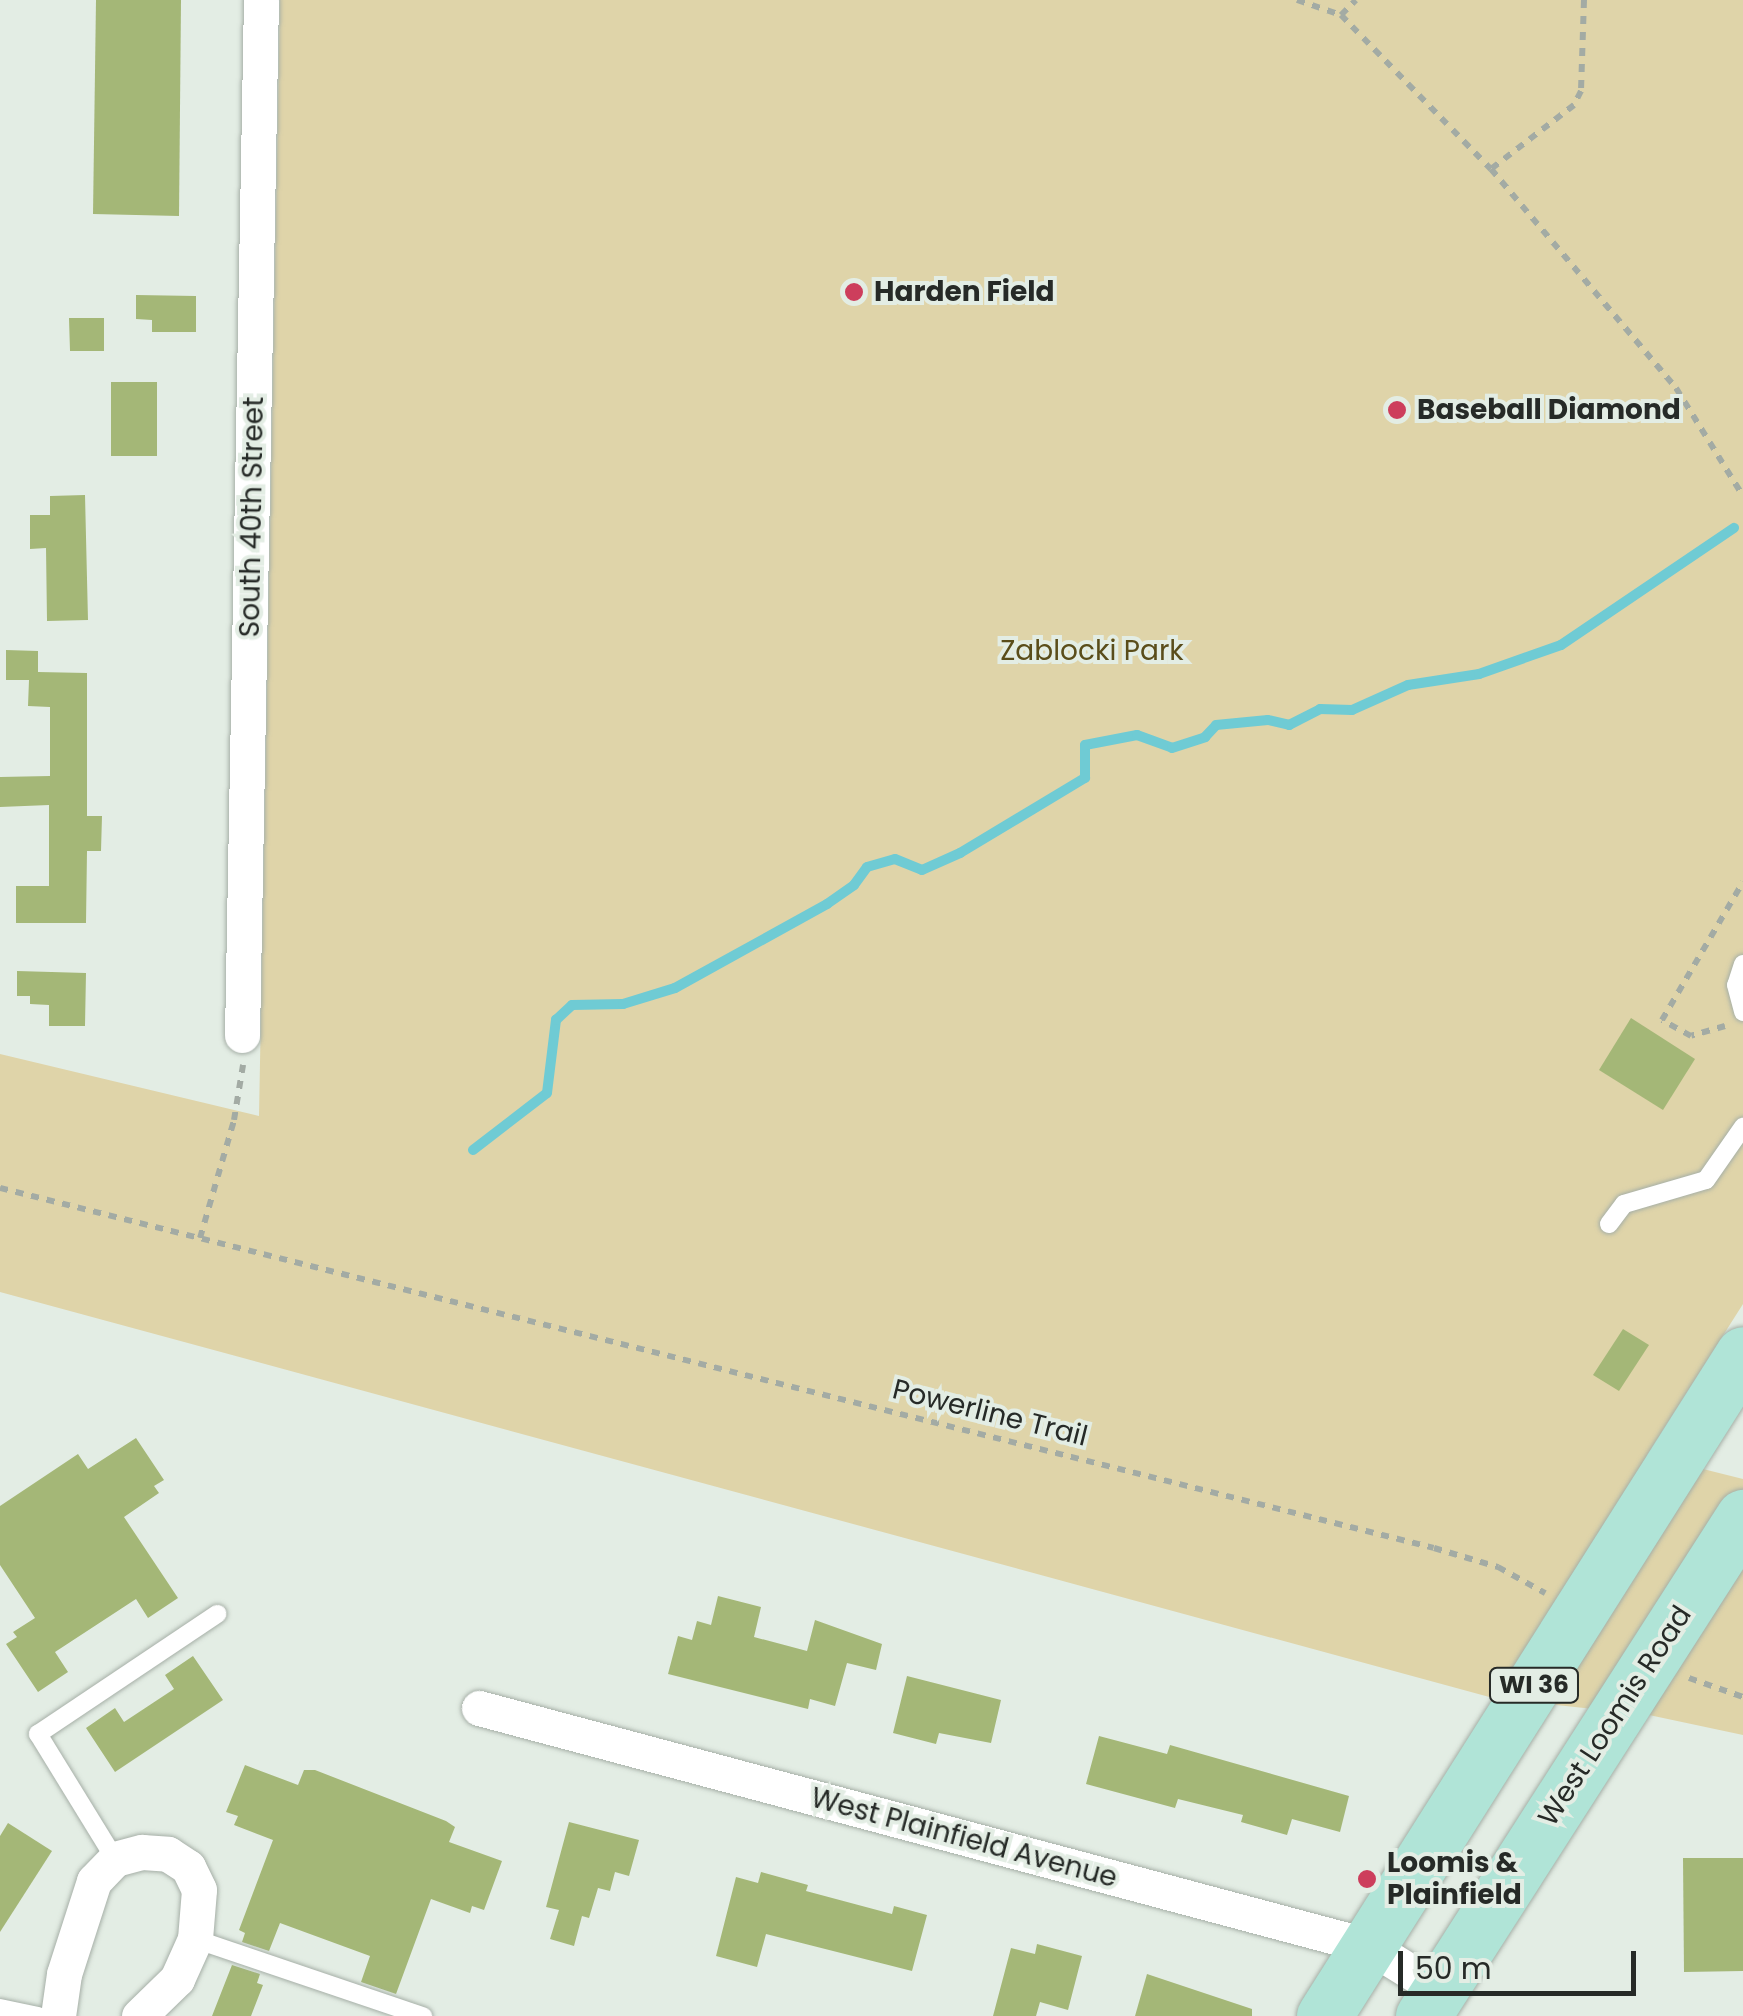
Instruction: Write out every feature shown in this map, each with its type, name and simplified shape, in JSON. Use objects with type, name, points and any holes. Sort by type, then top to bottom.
[{"type":"main road","name":"WI 36","points":[[1324,2016],[1743,1354]]},
{"type":"main road","name":"West Loomis Road","points":[[1432,2003],[1743,1517]]},
{"type":"street","name":"South 40th Street","points":[[242,1035],[261,0]]},
{"type":"street","name":"West Plainfield Avenue","points":[[479,1708],[1369,1946],[1432,2003]]},
{"type":"street","points":[[58,2016],[64,1974],[94,1882],[115,1859],[142,1852],[168,1854],[188,1867],[198,1890],[195,1939],[177,1979],[139,2016]]},
{"type":"lane","points":[[1736,1018],[1736,985],[1743,964]]},
{"type":"lane","points":[[1609,1224],[1624,1204],[1706,1180],[1743,1127]]},
{"type":"lane","points":[[115,1859],[38,1734],[217,1614]]},
{"type":"lane","points":[[195,1939],[423,2016]]},
{"type":"lane","points":[[0,2008],[38,2016]]},
{"type":"path","points":[[1297,0],[1341,15],[1491,169],[1676,388],[1743,496]]},
{"type":"path","points":[[1341,15],[1356,0]]},
{"type":"path","points":[[1491,169],[1574,105],[1581,91],[1584,0]]},
{"type":"path","points":[[1736,1018],[1691,1036],[1662,1020],[1743,882]]},
{"type":"path","points":[[200,1238],[234,1120],[242,1081],[242,1035]]},
{"type":"path","name":"Powerline Trail","points":[[0,1188],[1434,1548],[1498,1567],[1578,1614]]},
{"type":"path","points":[[1652,1658],[1699,1682],[1743,1696]]},
{"type":"green space","name":"Zablocki Park","points":[[280,0],[1743,0],[1743,1304],[1647,1455],[1743,1479],[1743,1735],[1649,1715],[1493,1698],[0,1292],[0,1054],[259,1116]]},
{"type":"building","points":[[96,0],[181,0],[179,216],[93,214]]},
{"type":"building","points":[[136,295],[196,296],[196,332],[152,332],[152,320],[136,319]]},
{"type":"building","points":[[69,318],[104,318],[104,351],[70,351]]},
{"type":"building","points":[[111,382],[157,382],[157,456],[111,456]]},
{"type":"building","points":[[85,495],[88,620],[47,621],[46,548],[30,549],[30,515],[50,515],[50,496]]},
{"type":"building","points":[[6,650],[38,651],[38,672],[87,673],[87,816],[102,816],[101,851],[87,851],[86,923],[16,923],[16,886],[49,886],[49,805],[0,807],[0,777],[50,776],[50,707],[28,706],[29,680],[6,680]]},
{"type":"building","points":[[17,971],[86,973],[85,1026],[49,1026],[49,1005],[30,1004],[30,996],[17,996]]},
{"type":"building","points":[[1631,1018],[1695,1059],[1663,1110],[1599,1070]]},
{"type":"building","points":[[1623,1329],[1649,1345],[1619,1391],[1593,1375]]},
{"type":"building","points":[[136,1438],[164,1480],[154,1486],[159,1493],[124,1517],[178,1598],[148,1618],[136,1599],[55,1652],[68,1672],[38,1692],[6,1644],[17,1637],[13,1632],[35,1618],[0,1565],[0,1506],[78,1454],[88,1469]]},
{"type":"building","points":[[718,1596],[761,1607],[754,1637],[807,1651],[815,1620],[882,1644],[876,1670],[847,1663],[835,1706],[810,1699],[808,1709],[668,1674],[678,1636],[692,1640],[697,1621],[711,1625]]},
{"type":"building","points":[[193,1656],[223,1700],[115,1772],[86,1728],[115,1708],[124,1722],[174,1689],[165,1675]]},
{"type":"building","points":[[907,1676],[1001,1700],[991,1743],[939,1733],[936,1744],[893,1733]]},
{"type":"building","points":[[1099,1736],[1167,1754],[1170,1745],[1349,1796],[1340,1832],[1292,1819],[1287,1835],[1241,1822],[1243,1815],[1178,1799],[1175,1808],[1086,1784]]},
{"type":"building","points":[[245,1765],[298,1785],[304,1770],[315,1770],[446,1821],[455,1827],[449,1842],[502,1861],[484,1910],[472,1906],[470,1913],[431,1899],[396,1994],[361,1982],[370,1956],[280,1923],[269,1951],[242,1942],[245,1933],[239,1930],[273,1840],[234,1825],[238,1816],[226,1812]]},
{"type":"building","points":[[569,1822],[639,1840],[629,1876],[615,1872],[610,1891],[598,1888],[589,1918],[582,1916],[574,1946],[550,1939],[559,1910],[546,1907]]},
{"type":"building","points":[[8,1823],[52,1851],[0,1932],[0,1836]]},
{"type":"building","points":[[1683,1858],[1743,1858],[1743,1971],[1684,1972]]},
{"type":"building","points":[[761,1872],[808,1885],[806,1891],[892,1914],[894,1906],[927,1915],[912,1971],[766,1934],[757,1967],[716,1956],[736,1877],[758,1883]]},
{"type":"building","points":[[1037,1944],[1082,1956],[1068,2010],[1040,2002],[1036,2016],[993,2016],[1011,1948],[1035,1954]]},
{"type":"building","points":[[232,1965],[260,1974],[257,1983],[263,1985],[251,2016],[212,2016]]},
{"type":"building","points":[[1147,1974],[1252,2009],[1252,2016],[1135,2016]]},
{"type":"waterway","points":[[473,1150],[547,1093],[556,1020],[572,1005],[623,1004],[675,988],[827,904],[854,885],[867,867],[895,859],[922,870],[960,853],[1085,778],[1085,745],[1137,735],[1172,748],[1205,737],[1216,725],[1268,720],[1289,725],[1320,709],[1352,710],[1408,685],[1479,674],[1561,645],[1734,528]]},
{"type":"place","name":"Harden Field","points":[[854,292]]},
{"type":"place","name":"Baseball Diamond","points":[[1397,410]]},
{"type":"place","name":"Loomis & Plainfield","points":[[1367,1879]]}]
